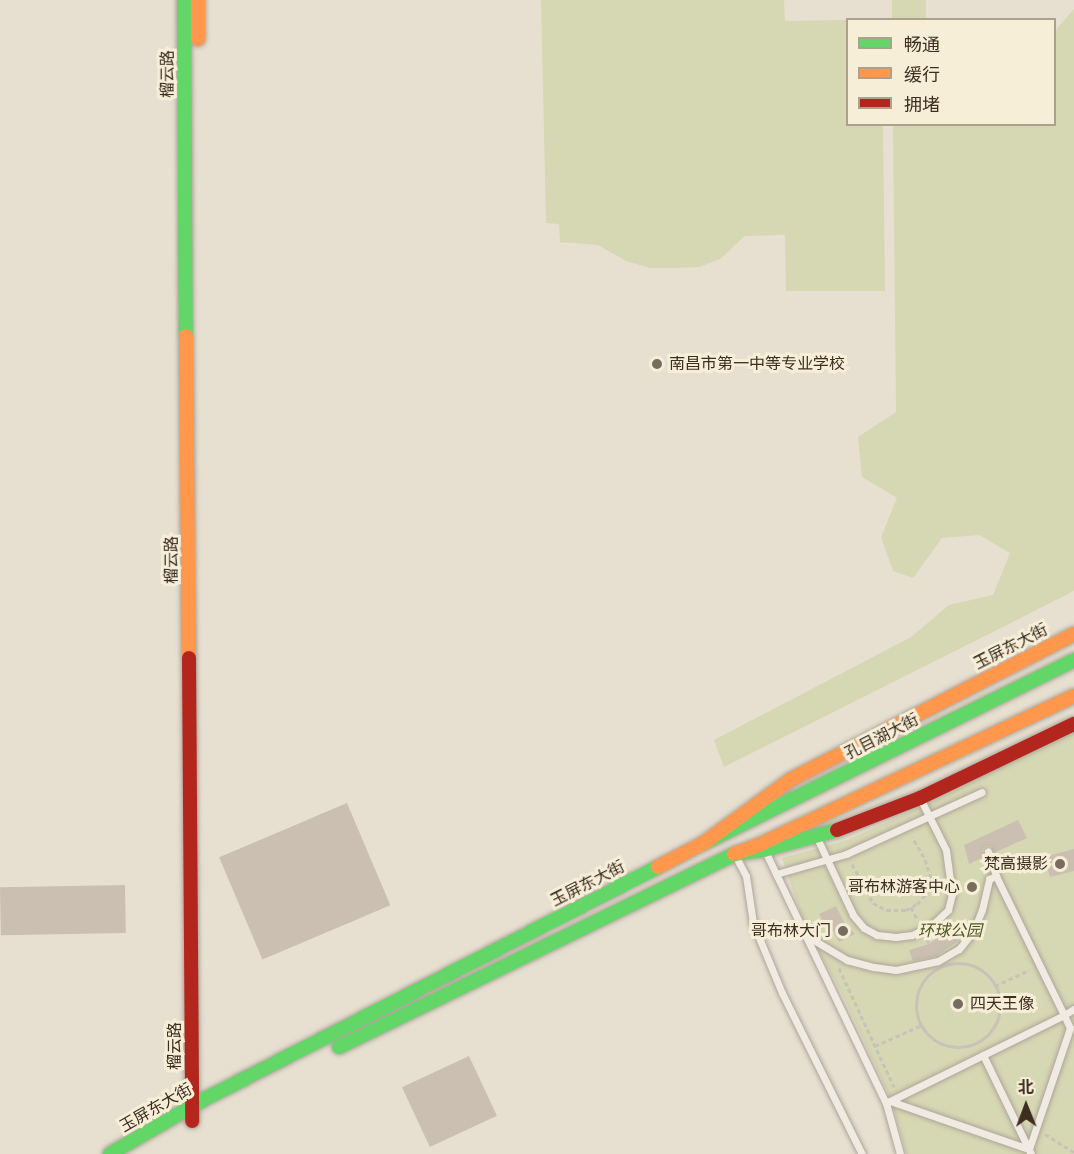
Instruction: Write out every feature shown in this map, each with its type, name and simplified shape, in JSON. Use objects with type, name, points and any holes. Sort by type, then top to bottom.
[{"type":"main road","name":"榴云路","points":[[184,0],[197,1111]]},
{"type":"main road","name":"榴云路","points":[[197,1111],[198,0]]},
{"type":"main road","name":"玉屏东大街","points":[[110,1154],[197,1111],[704,843],[790,780],[1074,634]]},
{"type":"main road","name":"孔目湖大街","points":[[704,843],[751,822],[1074,660]]},
{"type":"main road","points":[[763,847],[1074,696]]},
{"type":"main road","points":[[327,1053],[734,854],[842,829],[920,798],[1074,724]]},
{"type":"main road","name":"玉屏东大街","points":[[136,1154],[197,1111],[306,1063]]},
{"type":"lane","points":[[776,874],[846,854],[982,792]]},
{"type":"lane","points":[[816,836],[853,915],[864,928],[877,935],[896,937],[912,935],[932,925],[948,910],[952,894],[946,850],[920,798]]},
{"type":"lane","points":[[763,847],[888,1102],[900,1154]]},
{"type":"lane","points":[[988,851],[996,876],[1070,1028],[1030,1152]]},
{"type":"lane","points":[[734,854],[746,876],[753,922],[782,993],[862,1154]]},
{"type":"lane","points":[[805,935],[848,960],[896,970],[938,961],[959,949],[973,932],[982,910],[988,879],[996,876]]},
{"type":"lane","points":[[888,1102],[1074,1009]]},
{"type":"lane","points":[[982,1055],[1030,1152]]},
{"type":"lane","points":[[888,1102],[1030,1152]]},
{"type":"path","points":[[855,869],[873,903],[886,910],[911,907],[928,891],[931,878],[914,841]]},
{"type":"path","points":[[831,950],[899,1097]]},
{"type":"path","points":[[958,963],[976,967],[995,986],[999,997],[998,1018],[993,1028],[977,1042],[966,1046],[945,1044],[935,1040],[921,1025],[917,1014],[917,995],[925,979],[941,966],[958,963]]},
{"type":"path","points":[[995,986],[1040,965]]},
{"type":"path","points":[[875,1046],[921,1025]]},
{"type":"path","points":[[1036,1129],[1074,1152]]},
{"type":"green space","points":[[541,0],[784,0],[785,21],[846,20],[846,126],[883,126],[885,291],[786,291],[785,235],[745,236],[720,259],[699,267],[650,268],[626,261],[598,245],[560,242],[559,224],[546,223]]},
{"type":"green space","points":[[892,0],[926,0],[926,18],[892,18]]},
{"type":"green space","points":[[1074,9],[1074,591],[724,767],[714,740],[911,637],[949,605],[993,595],[1010,553],[979,535],[942,538],[913,578],[893,571],[881,537],[897,498],[862,477],[858,437],[896,412],[893,126],[1056,126],[1056,30]]},
{"type":"green space","name":"环球公园","points":[[1074,728],[1074,1154],[906,1154],[891,1099],[844,998],[803,921],[782,858],[847,840],[941,798]]},
{"type":"building","points":[[347,803],[390,905],[262,959],[219,857]]},
{"type":"building","points":[[1018,820],[1027,838],[994,853],[991,846],[986,846],[982,850],[984,857],[969,864],[964,845]]},
{"type":"building","name":"梵高摄影","points":[[1074,849],[1074,871],[1050,877],[1044,857]]},
{"type":"building","points":[[125,885],[126,933],[1,935],[0,887]]},
{"type":"building","points":[[836,906],[844,922],[855,934],[839,942],[830,926],[826,927],[819,914]]},
{"type":"building","points":[[950,929],[958,941],[936,956],[913,961],[909,950],[929,944]]},
{"type":"building","points":[[469,1056],[497,1116],[430,1147],[402,1087]]},
{"type":"traffic: fast","points":[[184,0],[186,336]]},
{"type":"traffic: fast","points":[[704,843],[1074,660]]},
{"type":"traffic: fast","points":[[339,1047],[734,854],[764,850],[837,830]]},
{"type":"traffic: fast","points":[[110,1154],[201,1101],[658,867]]},
{"type":"traffic: slow","points":[[198,0],[198,39]]},
{"type":"traffic: slow","points":[[186,336],[189,658]]},
{"type":"traffic: slow","points":[[658,867],[704,843],[790,780],[1074,634]]},
{"type":"traffic: slow","points":[[734,854],[761,844],[1074,696]]},
{"type":"traffic: jam","points":[[189,658],[192,1121]]},
{"type":"traffic: jam","points":[[837,830],[920,798],[1074,724]]},
{"type":"place","name":"南昌市第一中等专业学校","points":[[657,364]]},
{"type":"place","name":"梵高摄影","points":[[1060,864]]},
{"type":"place","name":"哥布林游客中心","points":[[972,887]]},
{"type":"place","name":"哥布林大门","points":[[843,931]]},
{"type":"place","name":"四天王像","points":[[958,1004]]}]
